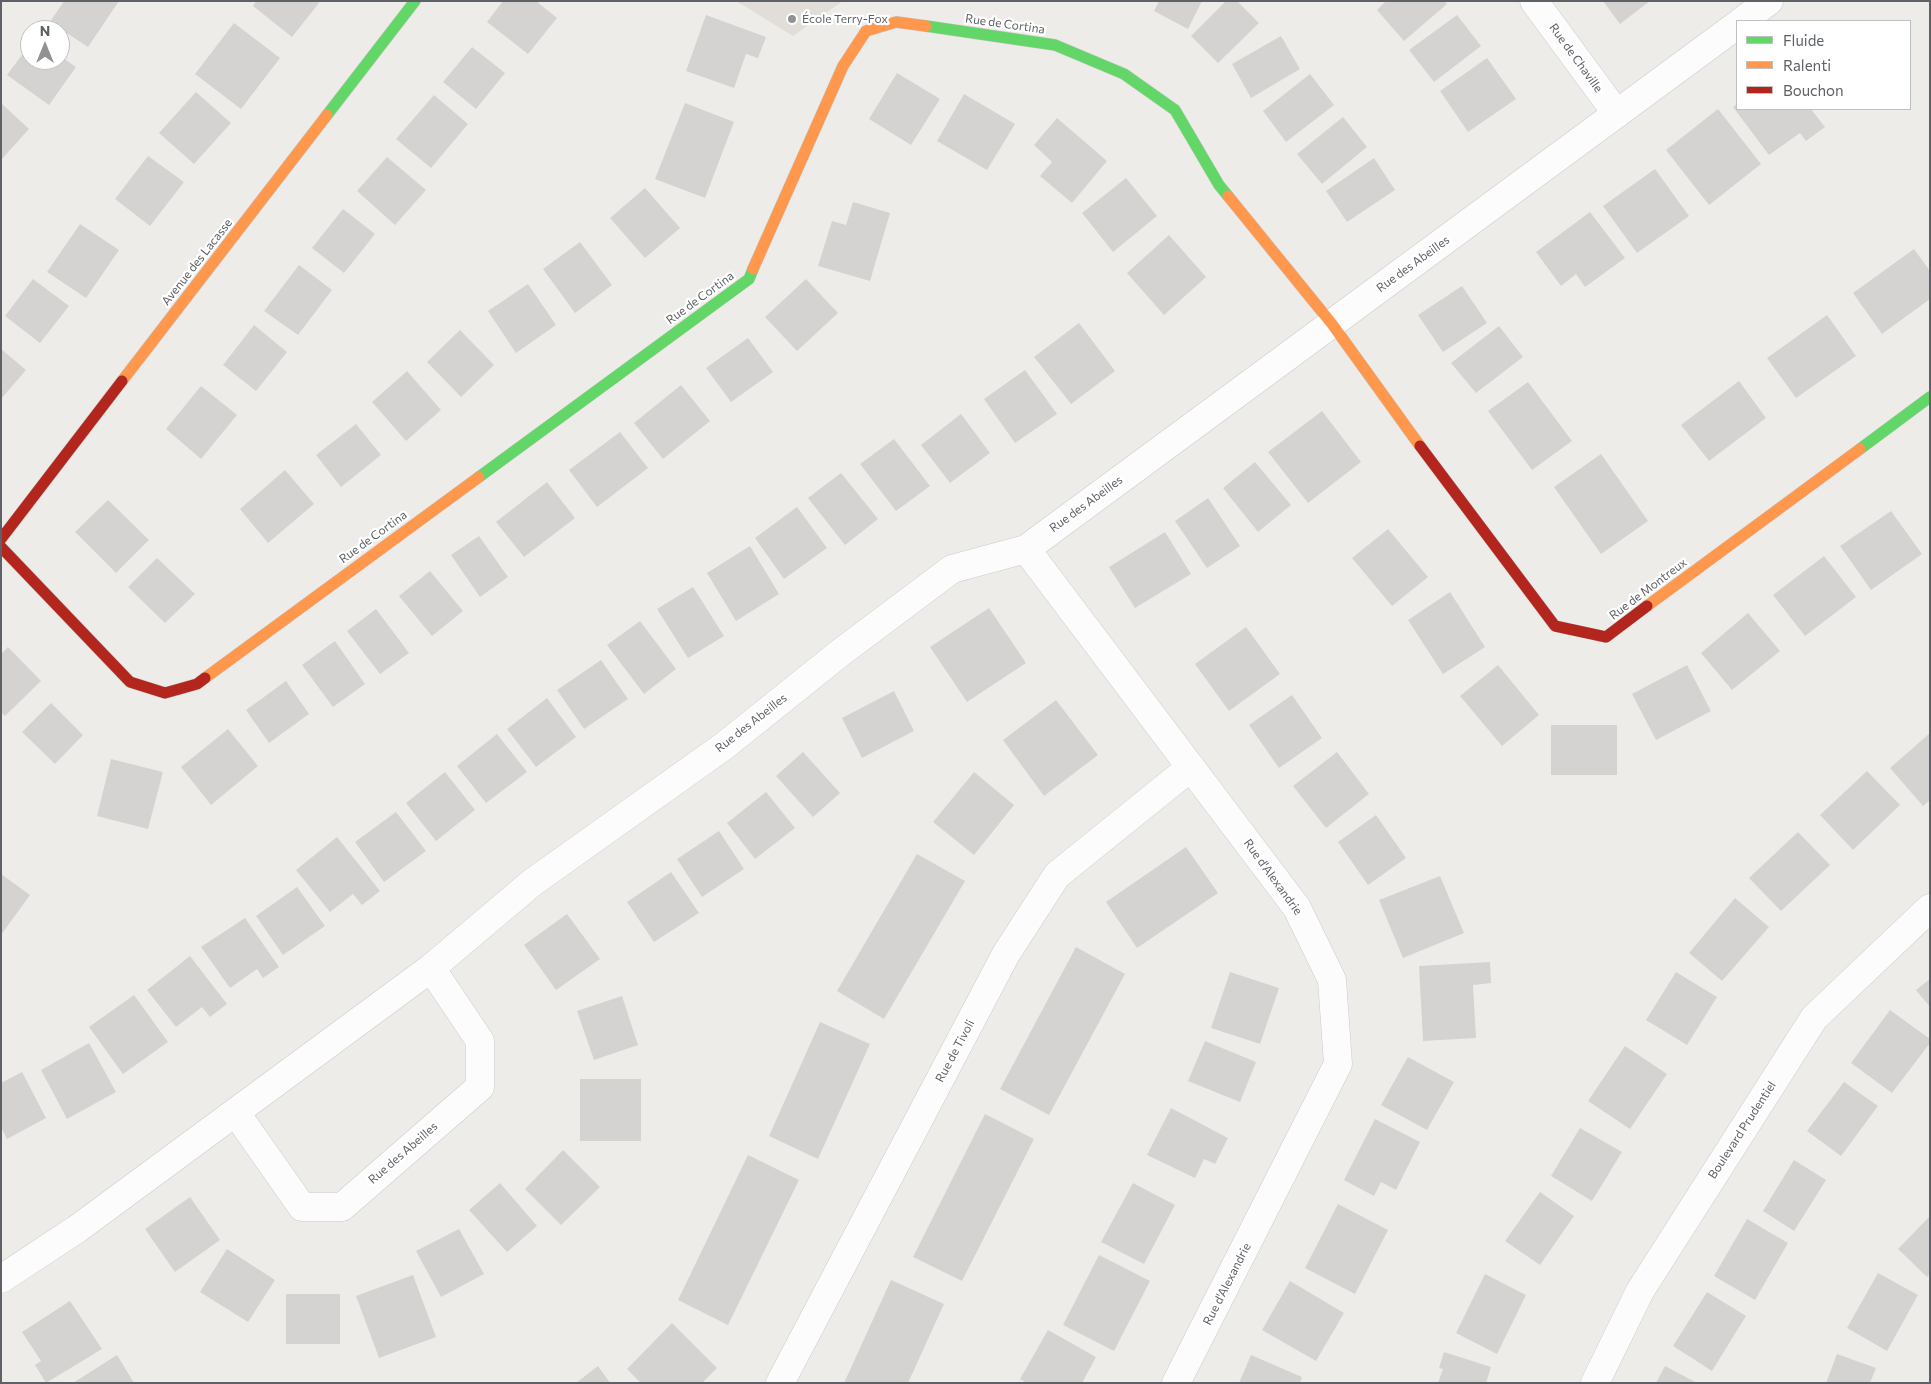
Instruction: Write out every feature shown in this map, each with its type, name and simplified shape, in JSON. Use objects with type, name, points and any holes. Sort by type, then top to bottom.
[{"type":"street","name":"Avenue des Lacasse","points":[[1,539],[415,1]]},
{"type":"street","name":"Rue de Chaville","points":[[1534,1],[1617,114]]},
{"type":"street","points":[[1743,20],[1769,1]]},
{"type":"street","name":"Rue de Cortina","points":[[1,547],[130,682],[165,693],[197,684],[749,279],[843,66],[866,31],[896,22],[1055,45],[1124,74],[1175,110],[1219,185],[1332,324]]},
{"type":"street","name":"Rue des Abeilles","points":[[1,1279],[77,1229],[431,968],[533,882],[724,746],[840,652],[952,569],[1026,548],[1736,26]]},
{"type":"street","name":"Rue de Montreux","points":[[1332,324],[1375,386],[1555,626],[1606,638],[1930,397]]},
{"type":"street","name":"Rue d'Alexandrie","points":[[1026,548],[1297,908],[1332,980],[1338,1064],[1176,1383]]},
{"type":"street","name":"Rue de Tivoli","points":[[780,1383],[1006,954],[1057,875],[1190,767]]},
{"type":"street","name":"Boulevard Prudentiel","points":[[1595,1383],[1640,1291],[1814,1018],[1930,908]]},
{"type":"street","name":"Rue des Abeilles","points":[[236,1113],[302,1206],[342,1206],[480,1087],[480,1041],[431,968]]},
{"type":"shaded area","name":"École Terry-Fox","points":[[736,1],[843,1],[793,36]]},
{"type":"building","points":[[64,1],[119,1],[88,47],[70,35],[70,20],[51,20]]},
{"type":"building","points":[[256,1],[318,1],[319,3],[292,37],[253,6]]},
{"type":"building","points":[[503,1],[536,1],[557,18],[528,54],[487,22]]},
{"type":"building","points":[[1159,1],[1202,1],[1188,29],[1154,11]]},
{"type":"building","points":[[1226,1],[1237,1],[1259,23],[1218,63],[1191,36]]},
{"type":"building","points":[[1386,1],[1444,1],[1447,4],[1404,41],[1377,10]]},
{"type":"building","points":[[1603,1],[1650,1],[1620,24]]},
{"type":"building","points":[[706,15],[766,37],[758,58],[746,54],[734,88],[686,71]]},
{"type":"building","points":[[1457,15],[1481,46],[1434,82],[1409,50]]},
{"type":"building","points":[[234,23],[280,58],[241,109],[195,74]]},
{"type":"building","points":[[1281,36],[1300,69],[1251,98],[1232,64]]},
{"type":"building","points":[[472,47],[505,73],[476,109],[443,82]]},
{"type":"building","points":[[20,57],[20,70],[70,70],[70,63],[76,67],[49,105],[7,75]]},
{"type":"building","points":[[1487,58],[1516,99],[1468,132],[1440,91]]},
{"type":"building","points":[[897,73],[940,99],[911,145],[869,119]]},
{"type":"building","points":[[1310,74],[1334,105],[1286,142],[1263,111]]},
{"type":"building","points":[[196,92],[231,123],[194,164],[159,133]]},
{"type":"building","points":[[964,94],[1015,124],[987,170],[937,141]]},
{"type":"building","points":[[434,95],[468,124],[431,168],[396,139]]},
{"type":"building","points":[[1,103],[29,129],[1,160]]},
{"type":"building","points":[[685,103],[734,122],[705,198],[655,179]]},
{"type":"building","points":[[1736,105],[1736,110],[1812,110],[1825,127],[1806,141],[1800,133],[1769,155],[1733,107]]},
{"type":"building","points":[[1718,109],[1761,164],[1709,205],[1666,150]]},
{"type":"building","points":[[1343,117],[1367,147],[1322,184],[1297,154]]},
{"type":"building","points":[[1057,118],[1107,161],[1072,203],[1040,176],[1052,162],[1034,145]]},
{"type":"building","points":[[148,156],[184,182],[150,226],[115,199]]},
{"type":"building","points":[[387,157],[426,190],[395,225],[357,191]]},
{"type":"building","points":[[1374,158],[1395,190],[1347,222],[1326,191]]},
{"type":"building","points":[[1655,169],[1689,216],[1637,253],[1603,206]]},
{"type":"building","points":[[1126,178],[1157,216],[1113,252],[1082,213]]},
{"type":"building","points":[[645,188],[680,228],[645,258],[610,218]]},
{"type":"building","points":[[853,202],[890,213],[870,281],[818,266],[832,221],[846,225]]},
{"type":"building","points":[[343,209],[375,234],[344,273],[312,248]]},
{"type":"building","points":[[1590,212],[1625,258],[1585,287],[1576,274],[1561,286],[1536,252]]},
{"type":"building","points":[[80,224],[119,250],[86,298],[47,272]]},
{"type":"building","points":[[1169,235],[1206,277],[1164,315],[1127,273]]},
{"type":"building","points":[[580,242],[612,285],[575,313],[543,269]]},
{"type":"building","points":[[1914,249],[1930,271],[1930,299],[1882,334],[1853,293]]},
{"type":"building","points":[[299,265],[332,290],[298,335],[264,311]]},
{"type":"building","points":[[33,279],[69,306],[40,343],[5,316]]},
{"type":"building","points":[[806,279],[838,313],[797,351],[765,317]]},
{"type":"building","points":[[528,284],[556,325],[516,353],[488,311]]},
{"type":"building","points":[[1462,286],[1487,323],[1443,352],[1418,315]]},
{"type":"building","points":[[1827,315],[1856,356],[1796,398],[1767,358]]},
{"type":"building","points":[[1079,323],[1115,371],[1071,404],[1034,357]]},
{"type":"building","points":[[254,325],[287,352],[256,391],[223,365]]},
{"type":"building","points":[[1499,326],[1523,357],[1476,393],[1451,363]]},
{"type":"building","points":[[460,330],[494,365],[461,397],[427,362]]},
{"type":"building","points":[[748,338],[773,372],[731,402],[706,368]]},
{"type":"building","points":[[1,349],[26,370],[1,399]]},
{"type":"building","points":[[1025,370],[1057,414],[1015,443],[984,399]]},
{"type":"building","points":[[407,371],[441,410],[406,441],[372,402]]},
{"type":"building","points":[[1739,381],[1766,418],[1709,461],[1681,425]]},
{"type":"building","points":[[1528,382],[1572,441],[1532,470],[1488,411]]},
{"type":"building","points":[[681,385],[710,421],[663,459],[634,423]]},
{"type":"building","points":[[201,386],[237,415],[201,459],[166,429]]},
{"type":"building","points":[[1322,411],[1361,462],[1308,503],[1268,452]]},
{"type":"building","points":[[961,414],[990,453],[950,483],[921,445]]},
{"type":"building","points":[[356,424],[381,455],[341,487],[316,455]]},
{"type":"building","points":[[620,432],[648,468],[597,507],[569,470]]},
{"type":"building","points":[[894,439],[930,486],[896,511],[860,464]]},
{"type":"building","points":[[1601,454],[1648,521],[1601,554],[1554,487]]},
{"type":"building","points":[[1255,462],[1291,505],[1258,532],[1223,488]]},
{"type":"building","points":[[285,470],[314,504],[268,543],[240,509]]},
{"type":"building","points":[[841,473],[878,519],[845,545],[808,498]]},
{"type":"building","points":[[547,482],[575,518],[524,557],[496,522]]},
{"type":"building","points":[[1208,498],[1240,546],[1207,568],[1175,521]]},
{"type":"building","points":[[108,500],[149,540],[116,573],[75,532]]},
{"type":"building","points":[[797,507],[827,548],[784,579],[755,538]]},
{"type":"building","points":[[1891,511],[1922,554],[1871,590],[1840,546]]},
{"type":"building","points":[[1388,529],[1428,577],[1392,606],[1352,558]]},
{"type":"building","points":[[1165,532],[1191,574],[1135,608],[1109,567]]},
{"type":"building","points":[[479,536],[508,577],[480,597],[451,555]]},
{"type":"building","points":[[750,546],[779,594],[736,621],[707,573]]},
{"type":"building","points":[[1824,556],[1856,597],[1805,636],[1773,595]]},
{"type":"building","points":[[157,558],[195,594],[165,623],[128,587]]},
{"type":"building","points":[[430,571],[463,611],[432,636],[399,596]]},
{"type":"building","points":[[693,587],[724,636],[688,658],[657,609]]},
{"type":"building","points":[[1450,592],[1485,647],[1443,674],[1408,620]]},
{"type":"building","points":[[989,608],[1026,663],[967,702],[930,647]]},
{"type":"building","points":[[376,609],[409,653],[380,674],[347,631]]},
{"type":"building","points":[[1748,613],[1780,651],[1732,690],[1701,653]]},
{"type":"building","points":[[640,621],[676,669],[644,694],[607,645]]},
{"type":"building","points":[[1246,627],[1280,674],[1229,711],[1195,664]]},
{"type":"building","points":[[335,641],[365,684],[333,707],[302,665]]},
{"type":"building","points":[[8,647],[41,681],[5,716],[1,712],[1,654]]},
{"type":"building","points":[[601,660],[628,699],[584,729],[557,690]]},
{"type":"building","points":[[1498,665],[1539,715],[1502,746],[1460,696]]},
{"type":"building","points":[[1687,665],[1711,711],[1656,740],[1632,694]]},
{"type":"building","points":[[286,681],[309,714],[269,743],[246,710]]},
{"type":"building","points":[[894,691],[914,731],[862,758],[842,718]]},
{"type":"building","points":[[1292,695],[1322,738],[1279,768],[1249,725]]},
{"type":"building","points":[[547,698],[576,737],[536,767],[507,729]]},
{"type":"building","points":[[1056,700],[1098,755],[1044,796],[1003,740]]},
{"type":"building","points":[[51,703],[83,735],[55,764],[22,732]]},
{"type":"building","points":[[1551,725],[1617,725],[1617,775],[1551,775]]},
{"type":"building","points":[[228,729],[258,766],[211,805],[181,767]]},
{"type":"building","points":[[1930,733],[1930,800],[1923,806],[1890,768]]},
{"type":"building","points":[[497,734],[527,772],[486,803],[457,766]]},
{"type":"building","points":[[803,752],[840,793],[813,817],[776,776]]},
{"type":"building","points":[[1337,752],[1369,794],[1326,828],[1293,786]]},
{"type":"building","points":[[111,759],[163,772],[148,829],[97,816]]},
{"type":"building","points":[[1867,771],[1900,805],[1853,850],[1820,815]]},
{"type":"building","points":[[445,772],[475,810],[436,841],[406,803]]},
{"type":"building","points":[[974,772],[1014,805],[974,855],[933,822]]},
{"type":"building","points":[[766,792],[795,828],[755,859],[727,823]]},
{"type":"building","points":[[396,812],[426,851],[384,882],[355,842]]},
{"type":"building","points":[[1376,815],[1406,858],[1368,885],[1338,842]]},
{"type":"building","points":[[719,831],[744,869],[702,897],[677,859]]},
{"type":"building","points":[[1798,832],[1830,865],[1781,911],[1749,878]]},
{"type":"building","points":[[337,837],[380,891],[362,905],[353,894],[330,912],[296,870]]},
{"type":"building","points":[[1186,847],[1218,893],[1137,948],[1106,902]]},
{"type":"building","points":[[917,854],[965,881],[884,1019],[837,991]]},
{"type":"building","points":[[671,872],[699,913],[654,942],[627,902]]},
{"type":"building","points":[[1,874],[30,895],[1,935]]},
{"type":"building","points":[[1440,876],[1464,933],[1403,958],[1379,900]]},
{"type":"building","points":[[297,887],[325,926],[283,955],[256,916]]},
{"type":"building","points":[[1735,898],[1769,927],[1722,981],[1689,953]]},
{"type":"building","points":[[567,914],[600,959],[556,990],[524,945]]},
{"type":"building","points":[[245,918],[279,967],[263,978],[257,969],[230,988],[201,947]]},
{"type":"building","points":[[1076,947],[1125,974],[1049,1115],[1000,1089]]},
{"type":"building","points":[[190,956],[227,1004],[210,1017],[202,1007],[176,1027],[147,990]]},
{"type":"building","points":[[1490,962],[1491,983],[1473,985],[1476,1038],[1423,1041],[1419,966]]},
{"type":"building","points":[[1230,972],[1279,988],[1260,1044],[1211,1028]]},
{"type":"building","points":[[1676,972],[1717,997],[1687,1045],[1646,1020]]},
{"type":"building","points":[[1930,979],[1930,1007],[1916,990]]},
{"type":"building","points":[[134,995],[168,1042],[123,1074],[89,1027]]},
{"type":"building","points":[[622,996],[638,1045],[594,1060],[577,1011]]},
{"type":"building","points":[[1890,1010],[1930,1039],[1930,1043],[1892,1093],[1851,1063]]},
{"type":"building","points":[[820,1022],[870,1044],[818,1159],[769,1136]]},
{"type":"building","points":[[1205,1041],[1256,1062],[1240,1102],[1188,1081]]},
{"type":"building","points":[[89,1043],[116,1092],[67,1119],[41,1070]]},
{"type":"building","points":[[1625,1046],[1667,1074],[1630,1129],[1588,1101]]},
{"type":"building","points":[[1408,1057],[1454,1082],[1427,1130],[1381,1105]]},
{"type":"building","points":[[22,1072],[46,1118],[7,1139],[1,1127],[1,1083]]},
{"type":"building","points":[[580,1079],[641,1079],[641,1141],[580,1141]]},
{"type":"building","points":[[1844,1082],[1878,1106],[1841,1156],[1807,1131]]},
{"type":"building","points":[[1171,1108],[1228,1138],[1215,1164],[1204,1159],[1195,1178],[1147,1155]]},
{"type":"building","points":[[985,1114],[1034,1139],[962,1281],[913,1257]]},
{"type":"building","points":[[1375,1119],[1420,1142],[1396,1190],[1381,1182],[1374,1196],[1344,1180]]},
{"type":"building","points":[[1580,1128],[1622,1152],[1592,1201],[1551,1176]]},
{"type":"building","points":[[563,1150],[600,1187],[561,1225],[525,1189]]},
{"type":"building","points":[[748,1155],[799,1180],[728,1325],[678,1300]]},
{"type":"building","points":[[1794,1160],[1826,1180],[1794,1231],[1763,1211]]},
{"type":"building","points":[[500,1183],[537,1226],[507,1252],[469,1210]]},
{"type":"building","points":[[1133,1183],[1175,1205],[1144,1264],[1101,1242]]},
{"type":"building","points":[[1540,1192],[1574,1216],[1540,1265],[1505,1241]]},
{"type":"building","points":[[190,1197],[220,1240],[175,1272],[145,1229]]},
{"type":"building","points":[[1338,1204],[1388,1230],[1355,1294],[1305,1268]]},
{"type":"building","points":[[1930,1216],[1930,1274],[1927,1277],[1898,1249]]},
{"type":"building","points":[[1747,1219],[1788,1243],[1755,1300],[1714,1276]]},
{"type":"building","points":[[459,1229],[484,1274],[441,1297],[416,1251]]},
{"type":"building","points":[[227,1249],[275,1280],[248,1322],[200,1292]]},
{"type":"building","points":[[1099,1255],[1150,1281],[1114,1351],[1063,1325]]},
{"type":"building","points":[[1878,1273],[1918,1295],[1887,1351],[1847,1328]]},
{"type":"building","points":[[1485,1274],[1526,1295],[1497,1354],[1456,1333]]},
{"type":"building","points":[[413,1275],[436,1337],[379,1358],[356,1296]]},
{"type":"building","points":[[891,1280],[944,1304],[908,1383],[844,1383]]},
{"type":"building","points":[[1290,1281],[1344,1313],[1316,1361],[1262,1330]]},
{"type":"building","points":[[1707,1292],[1746,1316],[1712,1371],[1673,1346]]},
{"type":"building","points":[[286,1294],[340,1294],[340,1344],[286,1344]]},
{"type":"building","points":[[70,1301],[102,1349],[46,1383],[35,1365],[41,1361],[22,1332]]},
{"type":"building","points":[[672,1323],[717,1368],[702,1383],[641,1383],[627,1369]]},
{"type":"building","points":[[1048,1330],[1096,1357],[1082,1383],[1027,1383],[1020,1379]]},
{"type":"building","points":[[1444,1352],[1491,1367],[1486,1383],[1438,1383],[1443,1369],[1439,1368]]},
{"type":"building","points":[[1837,1354],[1876,1368],[1870,1383],[1826,1383]]},
{"type":"building","points":[[117,1355],[134,1383],[73,1383]]},
{"type":"building","points":[[1251,1355],[1302,1377],[1300,1383],[1239,1383]]},
{"type":"building","points":[[598,1366],[610,1383],[576,1383]]},
{"type":"building","points":[[1665,1366],[1697,1383],[1656,1383]]},
{"type":"traffic: fast","points":[[327,115],[415,1]]},
{"type":"traffic: fast","points":[[926,26],[1055,45],[1124,74],[1175,110],[1219,185],[1228,196]]},
{"type":"traffic: fast","points":[[479,477],[749,279],[753,269]]},
{"type":"traffic: fast","points":[[1860,449],[1930,397]]},
{"type":"traffic: slow","points":[[753,269],[843,66],[866,31],[896,22],[926,26]]},
{"type":"traffic: slow","points":[[122,381],[327,115]]},
{"type":"traffic: slow","points":[[1228,196],[1332,324],[1420,446]]},
{"type":"traffic: slow","points":[[1647,606],[1860,449]]},
{"type":"traffic: slow","points":[[205,678],[479,477]]},
{"type":"traffic: jam","points":[[1,539],[122,381]]},
{"type":"traffic: jam","points":[[1420,446],[1555,626],[1606,637],[1647,606]]},
{"type":"traffic: jam","points":[[1,547],[130,682],[165,693],[197,684],[205,678]]},
{"type":"place","name":"École Terry-Fox","points":[[792,19]]}]
